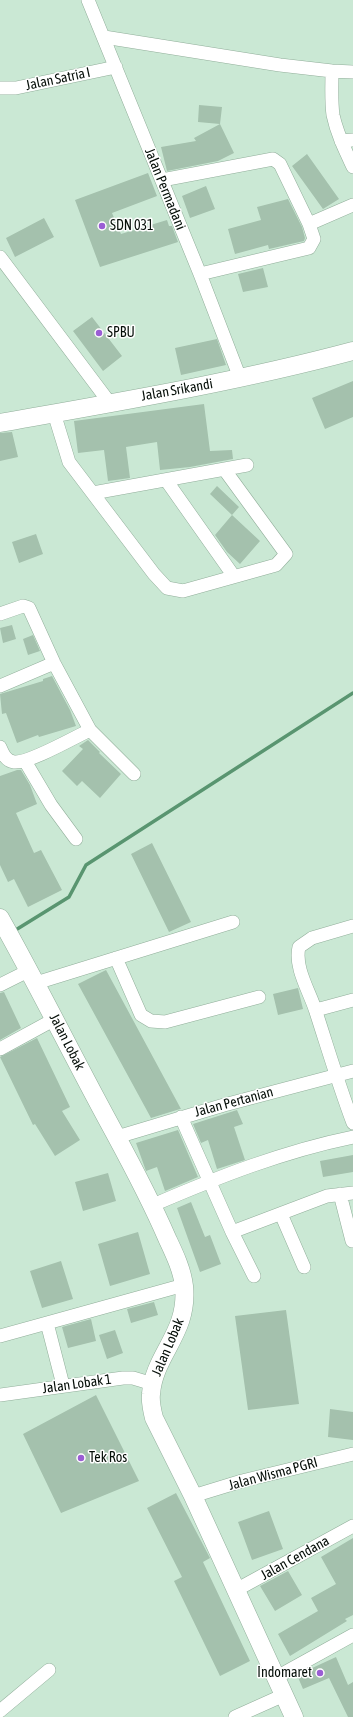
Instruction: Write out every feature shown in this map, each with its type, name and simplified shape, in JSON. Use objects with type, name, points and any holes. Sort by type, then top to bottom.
[{"type":"main road","name":"Jalan Srikandi","points":[[0,422],[240,378],[353,351]]},
{"type":"main road","name":"Jalan Lobak","points":[[0,918],[33,977],[153,1205],[180,1267],[185,1299],[180,1325],[158,1369],[153,1384],[151,1405],[154,1418],[193,1496],[294,1717]]},
{"type":"street","name":"Jalan Permadani","points":[[88,0],[200,274],[240,378]]},
{"type":"street","points":[[104,37],[332,71],[353,72]]},
{"type":"street","name":"Jalan Satria I","points":[[0,88],[16,88],[116,67]]},
{"type":"street","points":[[332,71],[333,113],[347,141],[353,167]]},
{"type":"street","points":[[162,180],[273,159],[280,164],[309,224],[314,239],[309,248],[200,274]]},
{"type":"street","points":[[309,224],[353,204]]},
{"type":"street","points":[[0,257],[109,402]]},
{"type":"street","points":[[54,413],[69,462],[154,574],[167,588],[183,591],[233,575],[276,565],[286,554],[224,469]]},
{"type":"street","points":[[93,493],[247,465]]},
{"type":"street","points":[[166,480],[233,575]]},
{"type":"street","points":[[0,614],[23,606],[29,608],[54,663],[90,730],[134,774]]},
{"type":"street","points":[[0,686],[54,663]]},
{"type":"street","points":[[0,747],[7,759],[13,762],[25,761],[90,730]]},
{"type":"street","points":[[25,761],[51,805],[76,839]]},
{"type":"street","points":[[0,985],[116,958],[233,922]]},
{"type":"street","points":[[353,926],[312,938],[299,947],[298,962],[316,1010],[335,1075],[353,1123]]},
{"type":"street","points":[[116,958],[141,1015],[151,1021],[165,1022],[259,998]]},
{"type":"street","points":[[316,1010],[353,1000]]},
{"type":"street","points":[[0,1049],[55,1019]]},
{"type":"street","name":"Jalan Pertanian","points":[[117,1137],[181,1117],[353,1071]]},
{"type":"street","points":[[181,1117],[232,1232],[254,1276]]},
{"type":"street","points":[[153,1205],[209,1181],[313,1145],[353,1137]]},
{"type":"street","points":[[232,1232],[327,1196],[353,1193]]},
{"type":"street","points":[[340,1194],[352,1241]]},
{"type":"street","points":[[281,1214],[304,1267]]},
{"type":"street","points":[[0,1336],[184,1285]]},
{"type":"street","points":[[47,1323],[63,1385]]},
{"type":"street","name":"Jalan Lobak 1","points":[[0,1395],[63,1385],[123,1378],[133,1378],[153,1384]]},
{"type":"street","name":"Jalan Wisma PGRI","points":[[193,1496],[242,1481],[353,1454]]},
{"type":"street","name":"Jalan Cendana","points":[[236,1590],[353,1526]]},
{"type":"street","points":[[277,1677],[353,1635]]},
{"type":"street","points":[[0,1711],[49,1670]]},
{"type":"street","points":[[235,1717],[284,1695]]},
{"type":"building","points":[[199,105],[222,107],[220,124],[198,122]]},
{"type":"building","points":[[220,124],[234,153],[218,161],[167,171],[161,147],[196,141],[194,138]]},
{"type":"building","points":[[307,154],[339,199],[323,209],[292,166]]},
{"type":"building","name":"SDN 031","points":[[148,173],[157,196],[112,213],[121,234],[167,220],[169,226],[172,226],[178,242],[100,267],[75,200]]},
{"type":"building","points":[[206,186],[215,209],[190,218],[182,196]]},
{"type":"building","points":[[288,199],[302,227],[305,238],[304,241],[269,249],[268,245],[235,254],[228,229],[261,220],[257,207]]},
{"type":"building","points":[[44,218],[54,237],[15,257],[6,238]]},
{"type":"building","points":[[263,268],[268,287],[243,292],[238,274]]},
{"type":"building","points":[[92,317],[122,356],[103,371],[73,331]]},
{"type":"building","points":[[217,339],[226,365],[181,375],[175,348]]},
{"type":"building","points":[[353,381],[353,417],[325,429],[312,398]]},
{"type":"building","points":[[204,404],[210,451],[232,450],[233,459],[190,467],[160,470],[157,442],[126,447],[130,478],[108,481],[104,450],[78,453],[74,421]]},
{"type":"building","points":[[12,432],[18,457],[0,461],[0,433]]},
{"type":"building","points":[[217,486],[239,507],[232,515],[210,494]]},
{"type":"building","points":[[232,515],[260,541],[240,564],[227,552],[215,535]]},
{"type":"building","points":[[36,534],[43,554],[19,563],[12,542]]},
{"type":"building","points":[[12,625],[16,639],[3,643],[0,628]]},
{"type":"building","points":[[33,635],[40,651],[28,655],[23,639]]},
{"type":"building","points":[[52,676],[70,710],[76,726],[39,737],[38,735],[17,743],[6,713],[2,714],[0,694],[43,681],[43,679]]},
{"type":"building","points":[[88,740],[121,774],[100,798],[82,781],[77,786],[62,771],[83,749],[79,746]]},
{"type":"building","points":[[21,770],[30,785],[37,804],[16,813],[34,853],[41,850],[62,890],[28,907],[14,879],[8,882],[0,865],[0,776]]},
{"type":"building","points":[[152,843],[191,922],[169,932],[131,854]]},
{"type":"building","points":[[106,970],[181,1109],[151,1118],[78,984]]},
{"type":"building","points":[[298,988],[303,1009],[278,1015],[273,994]]},
{"type":"building","points":[[4,992],[21,1028],[0,1040],[0,993]]},
{"type":"building","points":[[37,1038],[70,1107],[62,1111],[80,1140],[55,1156],[35,1124],[33,1125],[0,1057]]},
{"type":"building","points":[[237,1110],[243,1124],[234,1127],[245,1160],[217,1169],[208,1140],[201,1143],[193,1124]]},
{"type":"building","points":[[178,1130],[198,1177],[165,1191],[157,1167],[146,1171],[136,1143]]},
{"type":"building","points":[[353,1155],[353,1172],[323,1177],[320,1161]]},
{"type":"building","points":[[108,1173],[116,1201],[83,1211],[75,1182]]},
{"type":"building","points":[[191,1202],[205,1237],[210,1235],[221,1264],[200,1272],[177,1208]]},
{"type":"building","points":[[138,1232],[150,1274],[110,1286],[98,1244]]},
{"type":"building","points":[[61,1261],[73,1299],[42,1308],[30,1271]]},
{"type":"building","points":[[154,1302],[158,1315],[131,1323],[127,1309]]},
{"type":"building","points":[[286,1310],[299,1404],[248,1410],[235,1316]]},
{"type":"building","points":[[91,1319],[96,1341],[68,1348],[62,1327]]},
{"type":"building","points":[[115,1330],[123,1353],[107,1359],[99,1335]]},
{"type":"building","name":"Tek Ros","points":[[96,1395],[139,1481],[61,1513],[23,1434]]},
{"type":"building","points":[[330,1409],[353,1412],[353,1440],[328,1437]]},
{"type":"building","points":[[176,1493],[210,1558],[203,1562],[250,1661],[220,1676],[174,1581],[182,1577],[147,1508]]},
{"type":"building","points":[[269,1511],[283,1549],[252,1560],[238,1522]]},
{"type":"building","points":[[353,1538],[353,1615],[345,1619],[347,1621],[290,1656],[278,1634],[318,1611],[311,1598],[336,1584],[321,1557]]},
{"type":"building","points":[[288,1571],[302,1595],[275,1611],[260,1586]]},
{"type":"building","points":[[336,1657],[348,1685],[353,1682],[353,1717],[348,1717],[329,1678],[303,1689],[297,1675]]},
{"type":"waterway","points":[[14,931],[69,897],[86,865],[353,693]]},
{"type":"place","name":"SDN 031","points":[[102,226]]},
{"type":"place","name":"SPBU","points":[[99,333]]},
{"type":"place","name":"Tek Ros","points":[[81,1458]]},
{"type":"place","name":"Indomaret","points":[[320,1673]]}]
